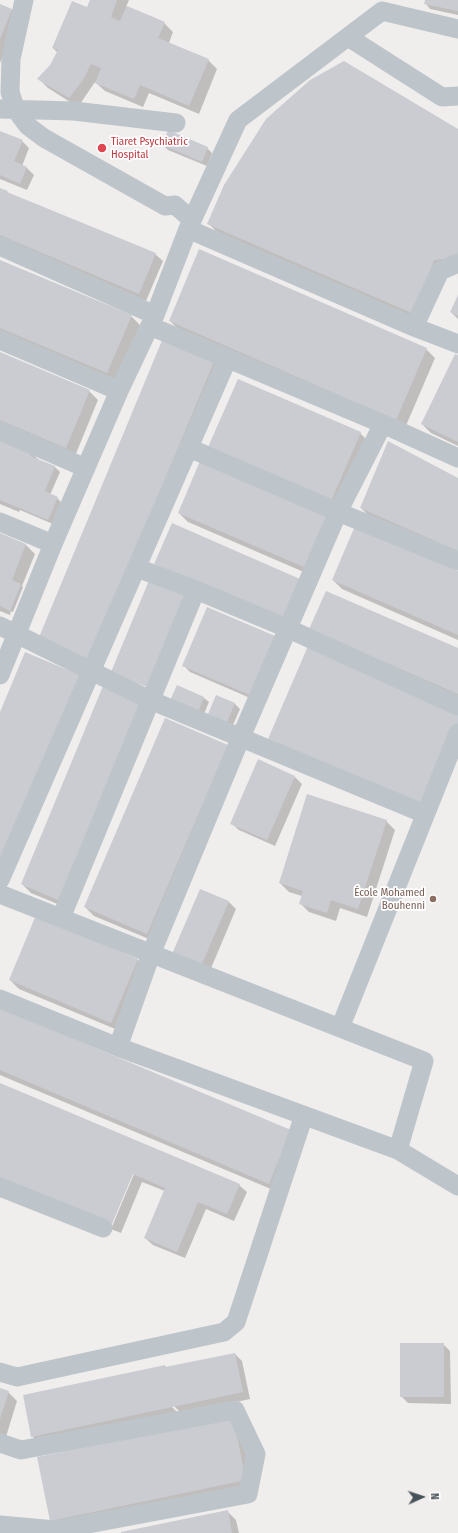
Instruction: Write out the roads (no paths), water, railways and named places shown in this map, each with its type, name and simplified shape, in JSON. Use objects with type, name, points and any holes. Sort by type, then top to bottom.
[{"type":"street","points":[[8,110],[11,59],[24,0]]},
{"type":"street","points":[[0,675],[53,544],[119,391],[153,321],[190,225],[238,120],[387,6],[458,29]]},
{"type":"street","points":[[348,37],[442,97],[458,96]]},
{"type":"street","points":[[8,110],[74,111],[176,123]]},
{"type":"street","points":[[8,110],[44,138],[165,206],[175,206],[190,225],[414,327],[458,344]]},
{"type":"street","points":[[0,246],[228,358],[383,424],[458,458]]},
{"type":"street","points":[[414,327],[440,272],[458,263]]},
{"type":"street","points":[[0,340],[119,391]]},
{"type":"street","points":[[0,880],[228,358]]},
{"type":"street","points":[[118,1047],[151,954],[241,737],[289,629],[338,512],[383,424]]},
{"type":"street","points":[[0,431],[86,468]]},
{"type":"street","points":[[189,448],[338,512],[458,561]]},
{"type":"street","points":[[0,522],[53,544]]},
{"type":"street","points":[[136,568],[196,590],[289,629],[458,706]]},
{"type":"street","points":[[61,918],[196,590]]},
{"type":"street","points":[[0,626],[90,672],[150,700],[425,814]]},
{"type":"street","points":[[340,1028],[458,733]]},
{"type":"street","points":[[0,894],[424,1061],[398,1150]]},
{"type":"street","points":[[0,999],[118,1047],[398,1150],[458,1186]]},
{"type":"street","points":[[0,1372],[17,1376],[224,1332],[236,1322],[304,1115]]},
{"type":"street","points":[[0,1187],[103,1228]]},
{"type":"street","points":[[0,1443],[22,1450],[235,1410],[256,1454],[248,1494],[56,1530],[0,1525]]},
{"type":"place","name":"Tiaret Psychiatric Hospital","points":[[102,148]]},
{"type":"place","name":"École Mohamed Bouhenni","points":[[433,899]]}]
